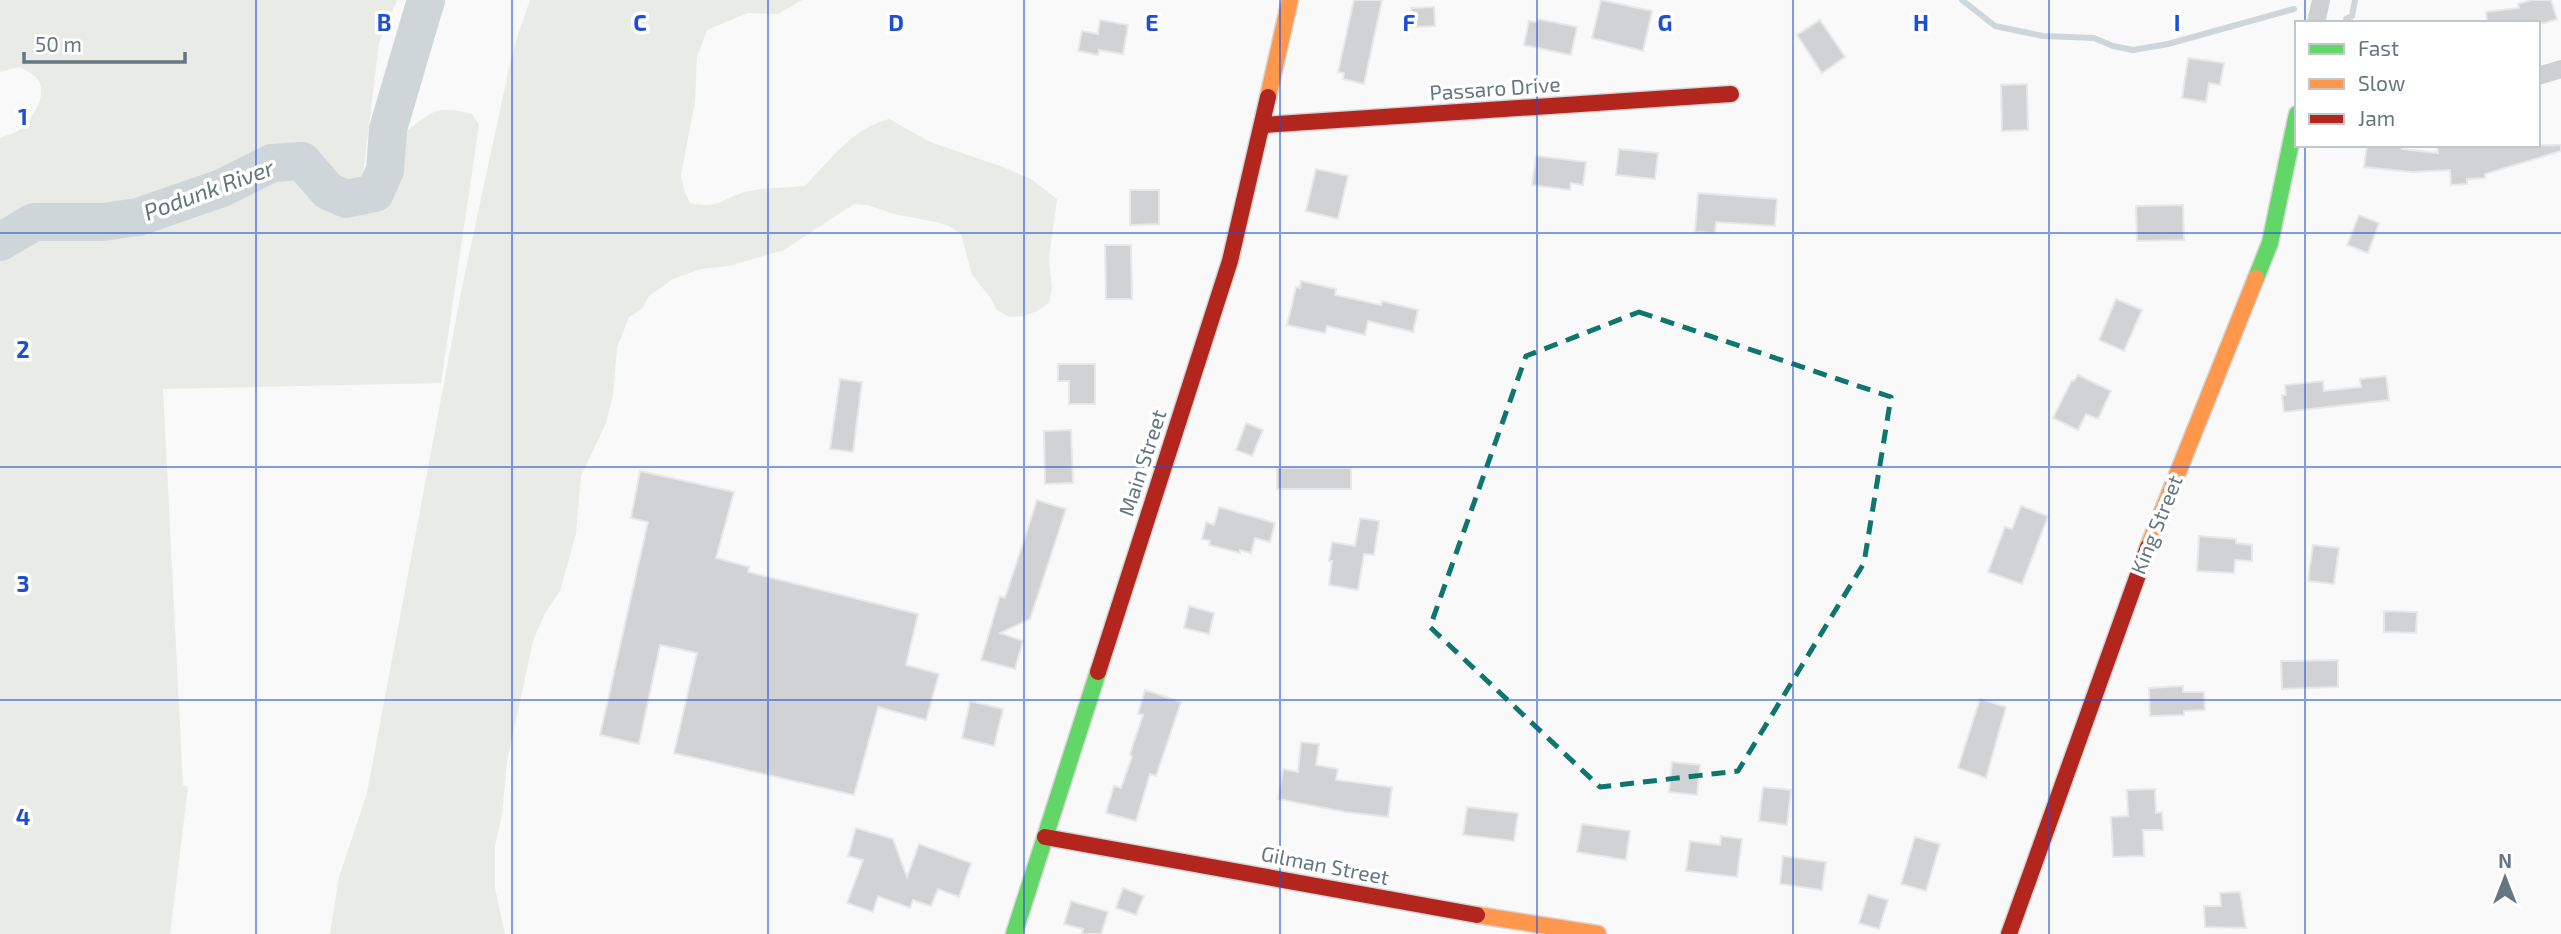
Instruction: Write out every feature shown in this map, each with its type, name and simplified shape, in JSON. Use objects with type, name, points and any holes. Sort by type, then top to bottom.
[{"type":"street","name":"Main Street","points":[[1014,934],[1230,261],[1290,0]]},
{"type":"street","points":[[2316,21],[2321,0]]},
{"type":"street","points":[[2540,75],[2561,69]]},
{"type":"street","name":"Passaro Drive","points":[[1263,125],[1731,94]]},
{"type":"street","name":"King Street","points":[[2009,934],[2142,561],[2270,243],[2295,124]]},
{"type":"street","name":"Gilman Street","points":[[1045,837],[1411,905],[1598,934]]},
{"type":"highlighted area","points":[[1639,312],[1891,397],[1864,563],[1738,771],[1600,787],[1430,627],[1526,356]]},
{"type":"shaded area","points":[[0,0],[397,0],[379,43],[361,191],[374,182],[386,151],[406,132],[434,112],[453,110],[472,114],[479,125],[441,383],[163,389],[183,785],[188,787],[170,934],[0,934],[0,138],[16,132],[27,123],[40,101],[41,86],[32,74],[19,67],[0,72]]},
{"type":"shaded area","points":[[530,0],[802,0],[778,14],[748,13],[707,30],[697,57],[695,101],[681,175],[690,203],[709,205],[749,191],[805,186],[853,137],[876,123],[889,119],[930,142],[1031,179],[1057,199],[1049,259],[1052,289],[1049,303],[1037,311],[1024,316],[1009,317],[997,310],[972,275],[961,234],[936,222],[854,204],[784,250],[729,266],[701,269],[673,279],[649,296],[642,309],[629,317],[617,348],[613,395],[606,423],[581,476],[576,534],[560,591],[544,615],[533,641],[507,762],[502,815],[495,845],[495,888],[505,934],[330,934],[339,877],[367,793],[462,287],[513,50]]},
{"type":"building","points":[[1354,0],[1382,0],[1364,84],[1343,79],[1344,73],[1338,72]]},
{"type":"building","points":[[1601,0],[1652,11],[1643,51],[1592,38]]},
{"type":"building","points":[[2532,0],[2551,0],[2557,19],[2545,23],[2487,21],[2486,12],[2519,8],[2518,4]]},
{"type":"building","points":[[1434,7],[1435,26],[1412,27],[1411,8]]},
{"type":"building","points":[[1538,19],[1577,27],[1571,55],[1524,45],[1529,21],[1537,22]]},
{"type":"building","points":[[1100,20],[1128,25],[1123,54],[1099,50],[1098,55],[1078,51],[1082,31],[1098,34]]},
{"type":"building","points":[[1820,20],[1845,57],[1822,73],[1797,35]]},
{"type":"building","points":[[2188,58],[2224,63],[2220,85],[2209,83],[2206,102],[2182,98]]},
{"type":"building","points":[[2027,84],[2028,130],[2002,131],[2001,85]]},
{"type":"building","points":[[2561,145],[2561,151],[2485,174],[2485,178],[2467,179],[2467,184],[2451,185],[2450,170],[2413,172],[2364,167],[2367,147],[2401,147],[2438,153],[2437,147]]},
{"type":"building","points":[[1619,149],[1658,153],[1655,179],[1616,175]]},
{"type":"building","points":[[1536,156],[1586,162],[1583,185],[1571,183],[1570,190],[1532,185]]},
{"type":"building","points":[[1316,169],[1348,176],[1338,219],[1306,211]]},
{"type":"building","points":[[1130,190],[1159,190],[1159,224],[1130,225]]},
{"type":"building","points":[[1698,193],[1777,199],[1775,226],[1716,222],[1715,233],[1695,232]]},
{"type":"building","points":[[2183,205],[2184,240],[2137,241],[2136,206]]},
{"type":"building","points":[[2359,215],[2379,223],[2368,253],[2347,245]]},
{"type":"building","points":[[1105,245],[1131,245],[1132,299],[1106,299]]},
{"type":"building","points":[[1301,281],[1336,289],[1335,295],[1381,305],[1382,301],[1418,310],[1413,332],[1368,321],[1365,335],[1327,326],[1325,333],[1287,325],[1296,287],[1300,288]]},
{"type":"building","points":[[2116,299],[2142,310],[2124,351],[2099,340]]},
{"type":"building","points":[[1058,364],[1095,364],[1095,404],[1069,404],[1069,381],[1058,381]]},
{"type":"building","points":[[2078,375],[2111,391],[2098,419],[2086,414],[2078,430],[2053,418],[2072,380]]},
{"type":"building","points":[[2386,376],[2389,400],[2284,412],[2282,395],[2286,395],[2285,385],[2323,381],[2324,391],[2361,387],[2360,379]]},
{"type":"building","points":[[840,379],[862,382],[853,452],[830,449]]},
{"type":"building","points":[[1246,423],[1263,430],[1252,456],[1236,450]]},
{"type":"building","points":[[1071,430],[1073,483],[1045,484],[1044,431]]},
{"type":"building","points":[[1277,468],[1351,468],[1351,489],[1277,489]]},
{"type":"building","points":[[640,471],[734,492],[716,558],[749,567],[748,572],[918,614],[906,665],[939,674],[926,720],[878,707],[854,795],[674,753],[697,653],[660,645],[639,744],[600,735],[648,522],[631,518]]},
{"type":"building","points":[[1037,500],[1066,509],[1030,619],[1000,633],[1023,641],[1015,669],[981,660],[1000,596],[1005,598]]},
{"type":"building","points":[[2021,506],[2048,516],[2022,584],[1988,572],[2005,527],[2012,529]]},
{"type":"building","points":[[1219,507],[1275,523],[1270,542],[1255,538],[1251,553],[1209,545],[1210,541],[1202,539],[1206,522],[1214,525]]},
{"type":"building","points":[[1360,518],[1379,521],[1374,555],[1364,554],[1358,590],[1329,585],[1332,542],[1355,546]]},
{"type":"building","points":[[2199,536],[2236,539],[2236,543],[2252,545],[2252,561],[2235,560],[2234,573],[2197,571]]},
{"type":"building","points":[[2313,545],[2339,548],[2334,584],[2308,581]]},
{"type":"building","points":[[1189,606],[1214,613],[1209,634],[1184,628]]},
{"type":"building","points":[[2384,611],[2417,612],[2416,633],[2384,632]]},
{"type":"building","points":[[2338,660],[2338,687],[2282,689],[2281,661]]},
{"type":"building","points":[[2183,686],[2183,692],[2204,692],[2205,710],[2184,711],[2184,715],[2150,716],[2149,688]]},
{"type":"building","points":[[1145,690],[1181,702],[1156,776],[1150,774],[1136,821],[1106,813],[1114,786],[1121,788],[1132,757],[1130,754],[1143,715],[1138,714]]},
{"type":"building","points":[[1980,699],[2006,707],[1986,778],[1958,768]]},
{"type":"building","points":[[970,701],[1003,709],[994,746],[962,738]]},
{"type":"building","points":[[1301,742],[1319,744],[1316,765],[1338,769],[1336,780],[1392,787],[1388,817],[1278,799],[1283,769],[1298,772]]},
{"type":"building","points":[[1672,762],[1700,765],[1697,795],[1669,792]]},
{"type":"building","points":[[1763,787],[1791,790],[1787,825],[1759,821]]},
{"type":"building","points":[[2155,789],[2156,813],[2162,812],[2163,830],[2143,830],[2144,856],[2113,857],[2111,817],[2128,816],[2127,790]]},
{"type":"building","points":[[1467,807],[1518,813],[1514,841],[1463,835]]},
{"type":"building","points":[[1582,824],[1630,831],[1626,860],[1577,852]]},
{"type":"building","points":[[856,828],[893,839],[907,877],[919,844],[971,863],[959,897],[938,889],[931,906],[913,900],[910,908],[878,896],[873,912],[847,903],[863,860],[848,856]]},
{"type":"building","points":[[1721,836],[1742,839],[1737,877],[1686,871],[1690,841],[1720,845]]},
{"type":"building","points":[[1915,837],[1940,844],[1926,891],[1901,884]]},
{"type":"building","points":[[1783,856],[1826,862],[1822,890],[1780,884]]},
{"type":"building","points":[[1123,888],[1144,896],[1136,915],[1116,908]]},
{"type":"building","points":[[2240,892],[2246,928],[2205,927],[2204,906],[2221,906],[2220,893]]},
{"type":"building","points":[[1868,894],[1888,900],[1879,929],[1859,923]]},
{"type":"building","points":[[1071,901],[1108,912],[1101,934],[1082,934],[1083,929],[1064,924]]},
{"type":"waterway","name":"Podunk River","points":[[0,242],[34,222],[103,222],[138,217],[222,188],[272,163],[302,161],[328,191],[346,199],[375,193],[385,170],[388,129],[426,0]]},
{"type":"waterway","points":[[1962,0],[1995,26],[2043,36],[2094,38],[2133,50],[2168,44],[2294,9]]},
{"type":"waterway","points":[[2346,19],[2352,16],[2355,0]]},
{"type":"traffic: fast","points":[[2256,278],[2270,243],[2295,124]]},
{"type":"traffic: fast","points":[[1014,934],[1098,672]]},
{"type":"traffic: slow","points":[[1268,97],[1290,0]]},
{"type":"traffic: slow","points":[[2148,547],[2256,278]]},
{"type":"traffic: slow","points":[[1477,915],[1598,934]]},
{"type":"traffic: jam","points":[[1263,125],[1731,94]]},
{"type":"traffic: jam","points":[[1098,672],[1230,261],[1268,97]]},
{"type":"traffic: jam","points":[[2009,934],[2148,547]]},
{"type":"traffic: jam","points":[[1045,837],[1477,915]]}]
